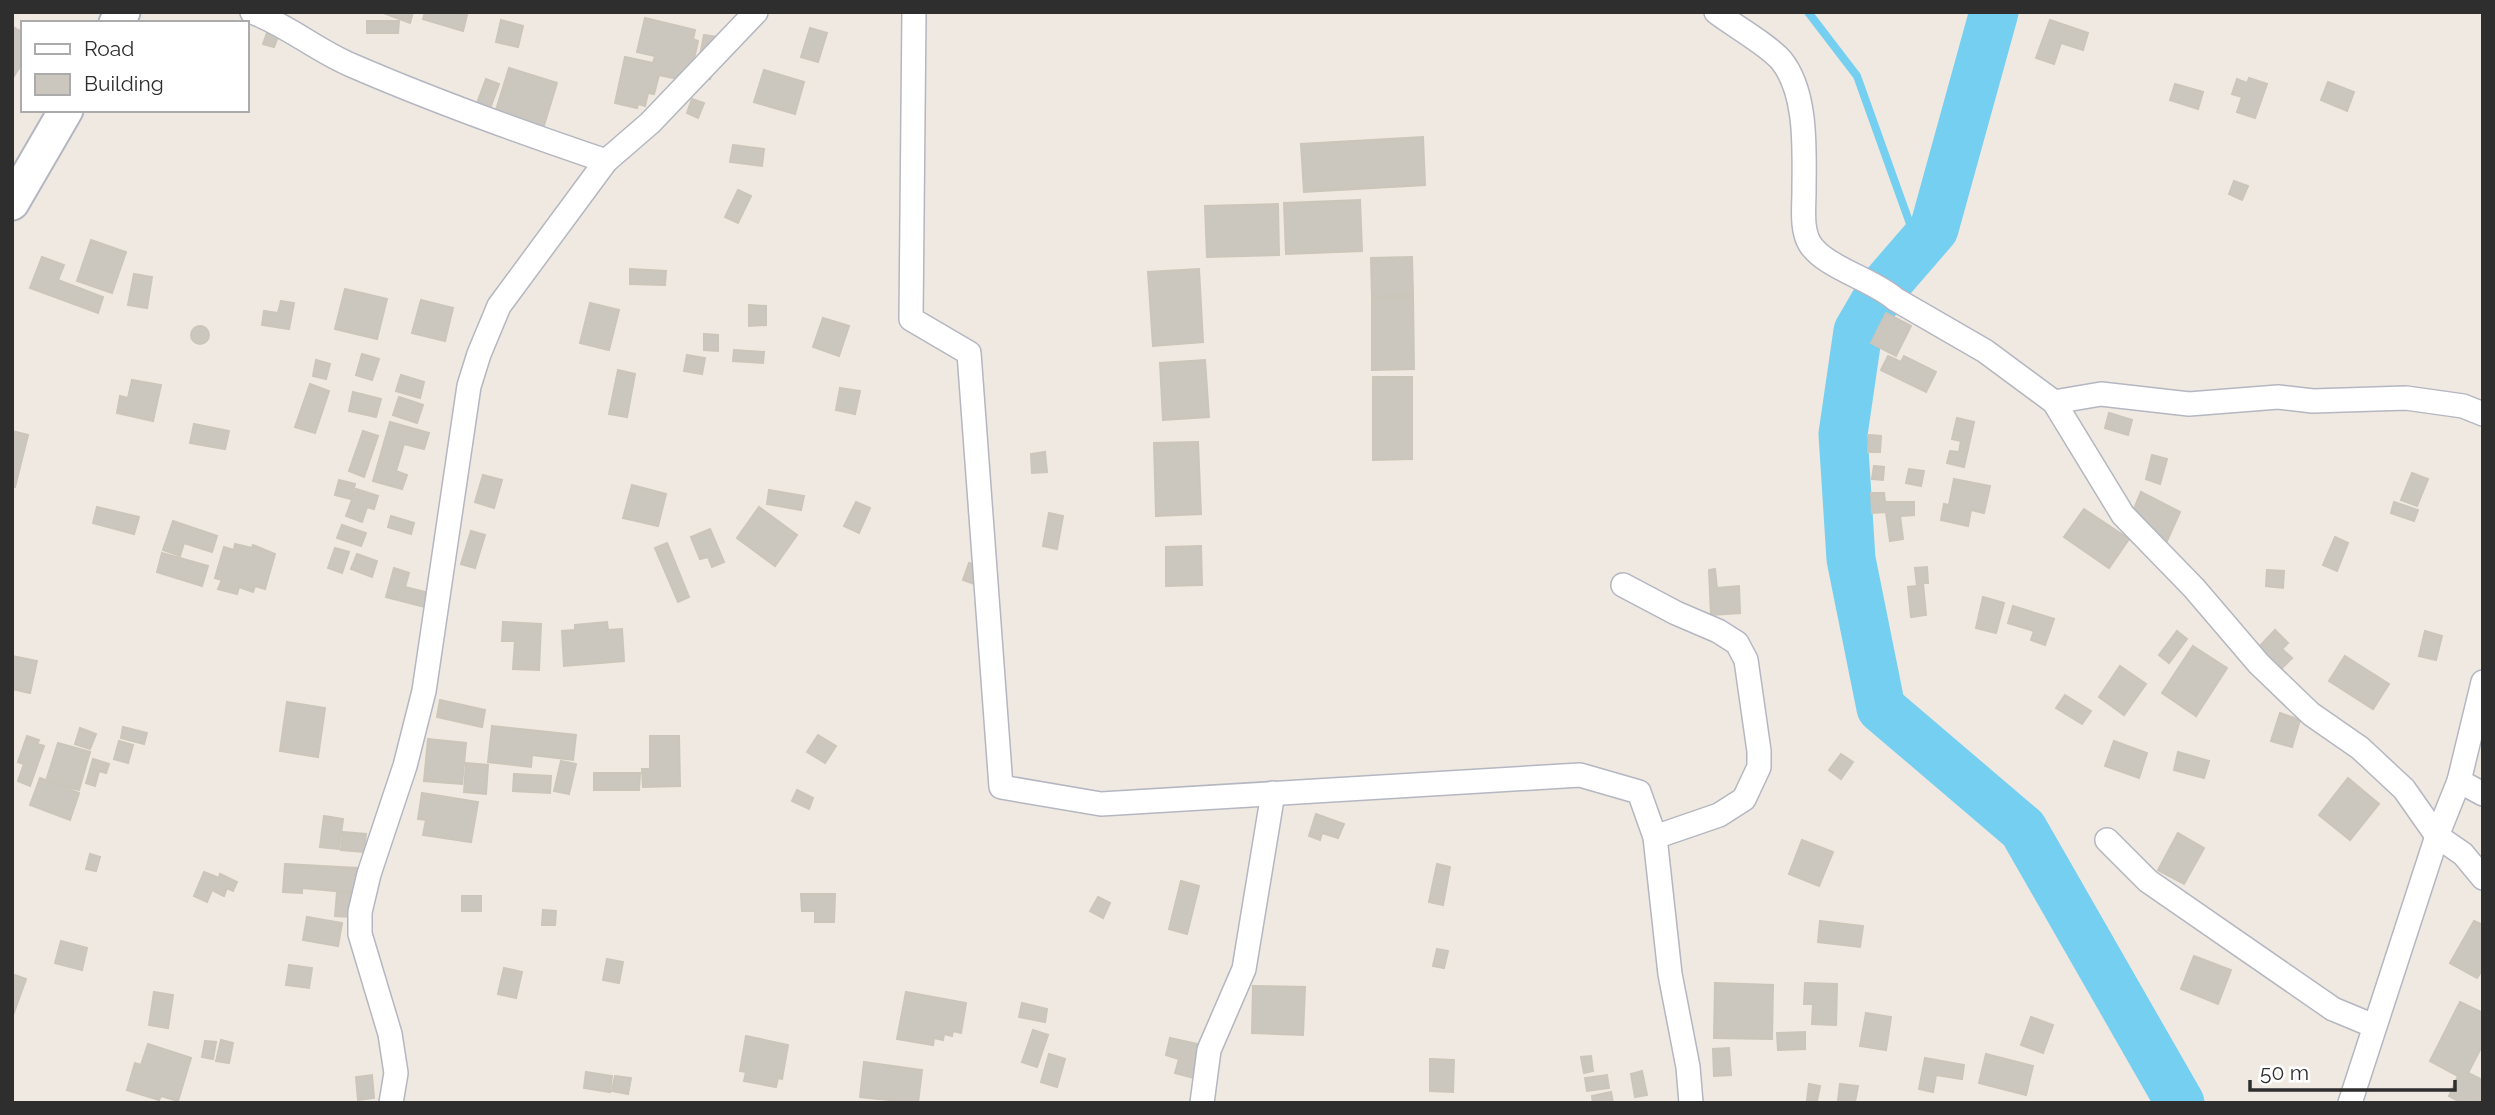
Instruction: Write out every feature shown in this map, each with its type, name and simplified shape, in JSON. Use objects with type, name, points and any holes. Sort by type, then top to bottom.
[{"type":"street","points":[[252,12],[279,24],[351,65],[506,127],[606,161]]},
{"type":"street","points":[[391,1103],[396,1073],[390,1034],[360,933],[360,912],[369,874],[405,766],[424,691],[469,386],[479,354],[499,306],[606,161],[650,123],[756,12]]},
{"type":"street","points":[[914,12],[911,319],[969,353],[1001,787],[1101,803],[1580,775],[1639,792],[1655,837],[1670,974],[1688,1067],[1691,1103]]},
{"type":"street","points":[[1716,12],[1781,60],[1794,86],[1801,114],[1804,224],[1809,244],[1820,255],[1883,288],[1895,299],[1985,351],[2054,402],[2123,515],[2194,588],[2259,664],[2311,714],[2360,748],[2404,789],[2437,836],[2463,854],[2483,878]]},
{"type":"street","points":[[12,203],[65,112]]},
{"type":"street","points":[[2054,402],[2101,394],[2189,404],[2278,397],[2312,401],[2406,398],[2463,406],[2483,414]]},
{"type":"street","points":[[1623,584],[1737,643],[1746,660],[1754,704],[1759,767],[1744,799],[1719,815],[1655,837]]},
{"type":"street","points":[[2350,1103],[2437,836],[2459,781],[2483,682]]},
{"type":"street","points":[[2459,781],[2483,794]]},
{"type":"street","points":[[1202,1103],[1209,1050],[1244,969],[1273,793]]},
{"type":"street","points":[[2107,840],[2159,888],[2333,1009],[2374,1026]]},
{"type":"building","points":[[381,12],[413,12],[410,23]]},
{"type":"building","points":[[425,12],[458,12],[467,15],[463,31],[423,19]]},
{"type":"building","points":[[645,18],[695,30],[693,39],[698,41],[690,76],[682,80],[659,75],[654,94],[648,93],[645,106],[638,104],[637,108],[615,103],[625,57],[653,63],[655,56],[637,52]]},
{"type":"building","points":[[501,20],[523,26],[518,47],[496,42]]},
{"type":"building","points":[[2050,20],[2088,33],[2083,50],[2061,43],[2054,64],[2036,58]]},
{"type":"building","points":[[367,21],[399,21],[398,33],[367,33]]},
{"type":"building","points":[[12,26],[21,32],[21,65],[12,79]]},
{"type":"building","points":[[810,28],[827,33],[818,62],[801,57]]},
{"type":"building","points":[[268,30],[279,34],[274,47],[263,44]]},
{"type":"building","points":[[704,35],[725,38],[710,79],[696,76]]},
{"type":"building","points":[[509,68],[557,83],[542,132],[506,121],[508,114],[496,110]]},
{"type":"building","points":[[764,70],[804,82],[795,114],[754,102]]},
{"type":"building","points":[[2249,78],[2267,84],[2255,118],[2237,112],[2242,97],[2232,94],[2237,79],[2247,83]]},
{"type":"building","points":[[486,79],[499,84],[489,111],[473,114]]},
{"type":"building","points":[[2328,82],[2354,92],[2347,111],[2321,100]]},
{"type":"building","points":[[2175,84],[2203,92],[2198,109],[2170,100]]},
{"type":"building","points":[[692,99],[704,103],[698,118],[687,113]]},
{"type":"building","points":[[1423,137],[1425,185],[1304,192],[1301,144]]},
{"type":"building","points":[[733,145],[764,149],[762,166],[730,162]]},
{"type":"building","points":[[2234,181],[2248,186],[2242,200],[2229,194]]},
{"type":"building","points":[[738,190],[751,196],[738,223],[725,217]]},
{"type":"building","points":[[1360,200],[1362,251],[1286,254],[1284,203]]},
{"type":"building","points":[[1278,204],[1279,255],[1207,257],[1205,206]]},
{"type":"building","points":[[91,240],[126,252],[112,293],[77,281]]},
{"type":"building","points":[[42,257],[64,265],[58,280],[103,297],[98,313],[30,288]]},
{"type":"building","points":[[1412,257],[1413,295],[1372,296],[1371,258]]},
{"type":"building","points":[[630,269],[666,271],[665,285],[630,284]]},
{"type":"building","points":[[1199,269],[1203,342],[1153,346],[1148,272]]},
{"type":"building","points":[[134,274],[152,277],[147,308],[128,305]]},
{"type":"building","points":[[345,289],[387,299],[377,339],[335,329]]},
{"type":"building","points":[[1372,297],[1413,297],[1414,369],[1372,370]]},
{"type":"building","points":[[421,300],[453,308],[445,341],[412,333]]},
{"type":"building","points":[[281,301],[294,303],[289,329],[262,325],[264,311],[278,313]]},
{"type":"building","points":[[590,303],[619,310],[609,350],[580,343]]},
{"type":"building","points":[[749,305],[766,306],[766,325],[749,326]]},
{"type":"building","points":[[1886,313],[1911,326],[1896,356],[1871,343]]},
{"type":"building","points":[[823,318],[849,326],[839,356],[813,347]]},
{"type":"building","points":[[196,326],[204,326],[209,335],[207,342],[196,344],[191,339],[191,331]]},
{"type":"building","points":[[704,334],[718,335],[718,351],[704,350]]},
{"type":"building","points":[[734,350],[764,352],[763,363],[733,361]]},
{"type":"building","points":[[362,354],[379,359],[372,380],[356,375]]},
{"type":"building","points":[[687,355],[705,358],[702,374],[684,371]]},
{"type":"building","points":[[1888,356],[1901,362],[1904,356],[1936,372],[1926,392],[1881,370]]},
{"type":"building","points":[[316,360],[330,364],[326,379],[313,376]]},
{"type":"building","points":[[1205,360],[1209,417],[1163,420],[1160,363]]},
{"type":"building","points":[[618,370],[635,374],[627,417],[609,414]]},
{"type":"building","points":[[401,375],[424,382],[420,398],[396,391]]},
{"type":"building","points":[[1373,377],[1412,377],[1412,459],[1373,460]]},
{"type":"building","points":[[132,380],[161,385],[153,421],[117,413],[120,396],[128,398]]},
{"type":"building","points":[[310,384],[329,391],[315,433],[295,427]]},
{"type":"building","points":[[840,388],[860,391],[855,414],[836,410]]},
{"type":"building","points":[[353,392],[381,399],[376,417],[349,411]]},
{"type":"building","points":[[399,397],[423,405],[417,423],[393,415]]},
{"type":"building","points":[[2109,413],[2132,420],[2128,435],[2105,428]]},
{"type":"building","points":[[1957,418],[1974,422],[1964,467],[1947,463],[1950,451],[1959,452],[1961,441],[1952,439]]},
{"type":"building","points":[[390,422],[429,433],[424,449],[404,444],[396,471],[407,475],[402,489],[373,481]]},
{"type":"building","points":[[194,424],[229,431],[225,449],[190,443]]},
{"type":"building","points":[[12,431],[28,435],[15,487],[12,486]]},
{"type":"building","points":[[363,431],[378,436],[364,477],[349,471]]},
{"type":"building","points":[[1869,435],[1881,436],[1880,452],[1868,452]]},
{"type":"building","points":[[1198,442],[1201,514],[1156,516],[1154,443]]},
{"type":"building","points":[[1045,452],[1047,472],[1032,473],[1031,454]]},
{"type":"building","points":[[2152,455],[2167,459],[2160,484],[2146,479]]},
{"type":"building","points":[[1874,466],[1884,467],[1883,480],[1872,479]]},
{"type":"building","points":[[1909,469],[1924,471],[1921,486],[1906,483]]},
{"type":"building","points":[[2412,473],[2428,479],[2417,506],[2401,500]]},
{"type":"building","points":[[483,475],[502,480],[494,508],[475,502]]},
{"type":"building","points":[[1954,479],[1990,486],[1984,513],[1971,510],[1968,526],[1941,520],[1944,504],[1949,505]]},
{"type":"building","points":[[339,480],[355,484],[351,499],[335,495]]},
{"type":"building","points":[[632,485],[666,494],[658,526],[623,518]]},
{"type":"building","points":[[356,489],[378,496],[374,509],[367,507],[362,522],[346,516]]},
{"type":"building","points":[[769,490],[804,496],[801,510],[767,504]]},
{"type":"building","points":[[2141,492],[2180,512],[2167,541],[2144,532],[2148,523],[2131,516]]},
{"type":"building","points":[[1871,493],[1884,493],[1885,502],[1914,502],[1914,515],[1900,516],[1903,539],[1890,541],[1886,512],[1872,513]]},
{"type":"building","points":[[856,502],[870,508],[859,533],[844,526]]},
{"type":"building","points":[[2394,502],[2418,510],[2414,521],[2391,513]]},
{"type":"building","points":[[97,507],[139,517],[134,534],[93,523]]},
{"type":"building","points":[[759,507],[797,535],[775,566],[737,538]]},
{"type":"building","points":[[2084,509],[2129,539],[2109,568],[2064,537]]},
{"type":"building","points":[[1049,513],[1063,516],[1057,549],[1043,546]]},
{"type":"building","points":[[391,516],[414,523],[411,534],[388,527]]},
{"type":"building","points":[[173,521],[217,536],[212,552],[184,543],[180,556],[163,550]]},
{"type":"building","points":[[342,525],[366,533],[361,546],[337,538]]},
{"type":"building","points":[[710,529],[724,562],[712,567],[708,557],[700,559],[691,537]]},
{"type":"building","points":[[471,531],[485,535],[475,568],[461,564]]},
{"type":"building","points":[[2335,537],[2348,543],[2337,571],[2323,565]]},
{"type":"building","points":[[667,543],[689,597],[678,602],[655,548]]},
{"type":"building","points":[[235,544],[252,548],[253,545],[275,554],[265,589],[255,586],[253,592],[239,587],[237,594],[218,589],[222,580],[215,578],[224,547],[234,550]]},
{"type":"building","points":[[1201,546],[1202,585],[1166,586],[1166,547]]},
{"type":"building","points":[[335,548],[349,552],[342,573],[328,568]]},
{"type":"building","points":[[162,553],[208,566],[202,586],[157,572]]},
{"type":"building","points":[[357,554],[377,561],[372,577],[351,569]]},
{"type":"building","points":[[969,563],[983,568],[977,585],[963,580]]},
{"type":"building","points":[[1927,567],[1928,583],[1923,583],[1926,615],[1911,617],[1908,587],[1917,586],[1915,568]]},
{"type":"building","points":[[394,568],[409,573],[405,587],[433,594],[429,608],[386,597]]},
{"type":"building","points":[[1715,569],[1717,588],[1739,586],[1740,613],[1711,615],[1709,570]]},
{"type":"building","points":[[2267,570],[2284,571],[2283,588],[2266,586]]},
{"type":"building","points":[[1983,597],[2004,603],[1996,633],[1976,628]]},
{"type":"building","points":[[2013,606],[2054,619],[2045,645],[2031,640],[2034,631],[2008,623]]},
{"type":"building","points":[[503,622],[541,624],[539,670],[513,669],[515,641],[502,641]]},
{"type":"building","points":[[607,622],[608,630],[622,629],[624,661],[564,666],[562,631],[575,630],[575,625]]},
{"type":"building","points":[[2275,630],[2288,643],[2282,649],[2292,658],[2279,671],[2257,649]]},
{"type":"building","points":[[2177,631],[2187,639],[2169,663],[2159,655]]},
{"type":"building","points":[[2425,631],[2442,636],[2436,660],[2419,656]]},
{"type":"building","points":[[2193,646],[2227,668],[2196,716],[2162,693]]},
{"type":"building","points":[[12,656],[37,661],[30,693],[12,689]]},
{"type":"building","points":[[2345,656],[2389,684],[2373,709],[2329,681]]},
{"type":"building","points":[[2120,666],[2146,684],[2124,715],[2099,697]]},
{"type":"building","points":[[2065,695],[2091,711],[2082,724],[2056,708]]},
{"type":"building","points":[[440,700],[485,710],[482,727],[437,717]]},
{"type":"building","points":[[287,702],[325,708],[318,757],[280,751]]},
{"type":"building","points":[[2280,713],[2300,720],[2292,747],[2271,741]]},
{"type":"building","points":[[492,726],[576,735],[573,760],[532,755],[531,767],[488,762]]},
{"type":"building","points":[[123,727],[147,733],[144,744],[121,738]]},
{"type":"building","points":[[80,728],[96,734],[90,749],[75,744]]},
{"type":"building","points":[[818,735],[836,746],[825,763],[807,752]]},
{"type":"building","points":[[27,736],[39,740],[37,744],[44,746],[30,786],[18,781],[24,764],[18,762]]},
{"type":"building","points":[[650,736],[679,736],[680,786],[643,787],[642,769],[650,769]]},
{"type":"building","points":[[428,739],[466,743],[462,784],[424,781]]},
{"type":"building","points":[[119,741],[133,745],[128,763],[114,759]]},
{"type":"building","points":[[2114,741],[2147,753],[2139,778],[2105,766]]},
{"type":"building","points":[[58,743],[90,752],[79,790],[46,781]]},
{"type":"building","points":[[2178,752],[2209,761],[2204,778],[2174,770]]},
{"type":"building","points":[[1841,754],[1853,762],[1841,779],[1829,770]]},
{"type":"building","points":[[93,759],[109,764],[106,773],[99,771],[95,786],[86,783]]},
{"type":"building","points":[[561,761],[576,764],[569,794],[554,791]]},
{"type":"building","points":[[466,763],[488,765],[486,794],[464,792]]},
{"type":"building","points":[[594,773],[640,773],[639,790],[594,790]]},
{"type":"building","points":[[514,774],[551,776],[550,793],[513,791]]},
{"type":"building","points":[[40,778],[79,793],[70,820],[30,805]]},
{"type":"building","points":[[2348,778],[2379,804],[2350,840],[2319,815]]},
{"type":"building","points":[[797,790],[813,798],[809,809],[792,801]]},
{"type":"building","points":[[422,793],[478,802],[471,842],[423,835],[426,820],[418,819]]},
{"type":"building","points":[[1316,814],[1344,824],[1338,838],[1322,833],[1320,840],[1309,836]]},
{"type":"building","points":[[324,816],[343,819],[339,849],[320,847]]},
{"type":"building","points":[[343,832],[366,834],[364,852],[341,850]]},
{"type":"building","points":[[2178,833],[2204,848],[2184,884],[2158,870]]},
{"type":"building","points":[[1802,840],[1833,852],[1819,886],[1789,874]]},
{"type":"building","points":[[90,854],[100,857],[96,871],[86,869]]},
{"type":"building","points":[[285,864],[358,868],[356,893],[302,888],[302,893],[283,892]]},
{"type":"building","points":[[1437,864],[1450,867],[1443,905],[1429,902]]},
{"type":"building","points":[[204,872],[219,878],[220,874],[237,882],[233,891],[227,888],[224,896],[212,890],[207,902],[194,896]]},
{"type":"building","points":[[1181,881],[1199,886],[1187,934],[1169,929]]},
{"type":"building","points":[[337,892],[354,894],[353,917],[335,916]]},
{"type":"building","points":[[801,894],[835,894],[834,922],[815,922],[815,911],[802,911]]},
{"type":"building","points":[[462,896],[481,896],[481,911],[462,911]]},
{"type":"building","points":[[1098,897],[1110,903],[1103,918],[1090,911]]},
{"type":"building","points":[[543,910],[556,911],[555,925],[542,925]]},
{"type":"building","points":[[307,917],[342,923],[338,946],[303,940]]},
{"type":"building","points":[[1820,921],[1863,926],[1860,947],[1818,942]]},
{"type":"building","points":[[2474,921],[2483,925],[2483,969],[2477,978],[2450,963]]},
{"type":"building","points":[[61,941],[87,948],[82,970],[55,963]]},
{"type":"building","points":[[1437,949],[1448,951],[1444,968],[1433,966]]},
{"type":"building","points":[[2194,956],[2231,970],[2218,1004],[2181,989]]},
{"type":"building","points":[[607,959],[623,962],[619,983],[603,980]]},
{"type":"building","points":[[289,965],[312,968],[309,988],[286,985]]},
{"type":"building","points":[[504,968],[522,972],[516,998],[498,994]]},
{"type":"building","points":[[12,974],[26,979],[12,1018]]},
{"type":"building","points":[[1715,983],[1773,985],[1772,1039],[1714,1038]]},
{"type":"building","points":[[1805,983],[1837,984],[1836,1025],[1812,1024],[1813,1004],[1804,1004]]},
{"type":"building","points":[[1253,986],[1305,987],[1303,1035],[1252,1033]]},
{"type":"building","points":[[154,992],[173,995],[168,1028],[149,1025]]},
{"type":"building","points":[[906,992],[966,1003],[961,1033],[953,1031],[952,1036],[944,1034],[943,1040],[934,1038],[933,1045],[897,1039]]},
{"type":"building","points":[[2460,1002],[2483,1013],[2483,1044],[2468,1073],[2483,1080],[2480,1103],[2462,1103],[2449,1096],[2458,1076],[2430,1061]]},
{"type":"building","points":[[1022,1003],[1047,1009],[1045,1022],[1019,1017]]},
{"type":"building","points":[[1866,1013],[1891,1017],[1886,1050],[1860,1046]]},
{"type":"building","points":[[2031,1017],[2053,1025],[2043,1053],[2021,1045]]},
{"type":"building","points":[[1033,1030],[1048,1035],[1037,1067],[1022,1062]]},
{"type":"building","points":[[1805,1032],[1805,1049],[1778,1050],[1777,1033]]},
{"type":"building","points":[[746,1036],[788,1045],[782,1079],[778,1078],[776,1087],[744,1081],[746,1072],[740,1071]]},
{"type":"building","points":[[1170,1038],[1202,1045],[1194,1078],[1175,1073],[1179,1059],[1166,1055]]},
{"type":"building","points":[[221,1040],[233,1043],[229,1063],[216,1061]]},
{"type":"building","points":[[205,1041],[216,1042],[213,1059],[202,1057]]},
{"type":"building","points":[[148,1044],[191,1058],[178,1101],[161,1096],[159,1100],[127,1090],[135,1063],[141,1065]]},
{"type":"building","points":[[1729,1048],[1731,1075],[1714,1076],[1713,1049]]},
{"type":"building","points":[[1049,1054],[1065,1059],[1057,1087],[1041,1082]]},
{"type":"building","points":[[1986,1054],[2033,1066],[2026,1095],[1979,1083]]},
{"type":"building","points":[[1591,1056],[1593,1071],[1584,1073],[1581,1057]]},
{"type":"building","points":[[1925,1058],[1964,1065],[1962,1079],[1936,1075],[1933,1092],[1919,1089]]},
{"type":"building","points":[[1430,1059],[1454,1060],[1453,1092],[1430,1091]]},
{"type":"building","points":[[864,1062],[922,1070],[918,1103],[860,1097]]},
{"type":"building","points":[[1642,1071],[1647,1095],[1635,1097],[1631,1074]]},
{"type":"building","points":[[586,1072],[612,1076],[610,1092],[584,1088]]},
{"type":"building","points":[[372,1075],[374,1098],[358,1100],[356,1077]]},
{"type":"building","points":[[1607,1075],[1609,1088],[1587,1091],[1585,1078]]},
{"type":"building","points":[[615,1076],[631,1078],[628,1094],[612,1091]]},
{"type":"building","points":[[1809,1084],[1820,1086],[1817,1101],[1807,1100]]},
{"type":"building","points":[[1840,1084],[1858,1086],[1855,1102],[1838,1100]]},
{"type":"building","points":[[1611,1092],[1613,1103],[1593,1103],[1592,1096]]},
{"type":"waterway","points":[[1808,12],[1857,76],[1919,249]]},
{"type":"waterway","points":[[1994,12],[1934,229],[1883,288],[1858,331],[1843,434],[1851,559],[1881,708],[2023,829],[2180,1103]]}]
